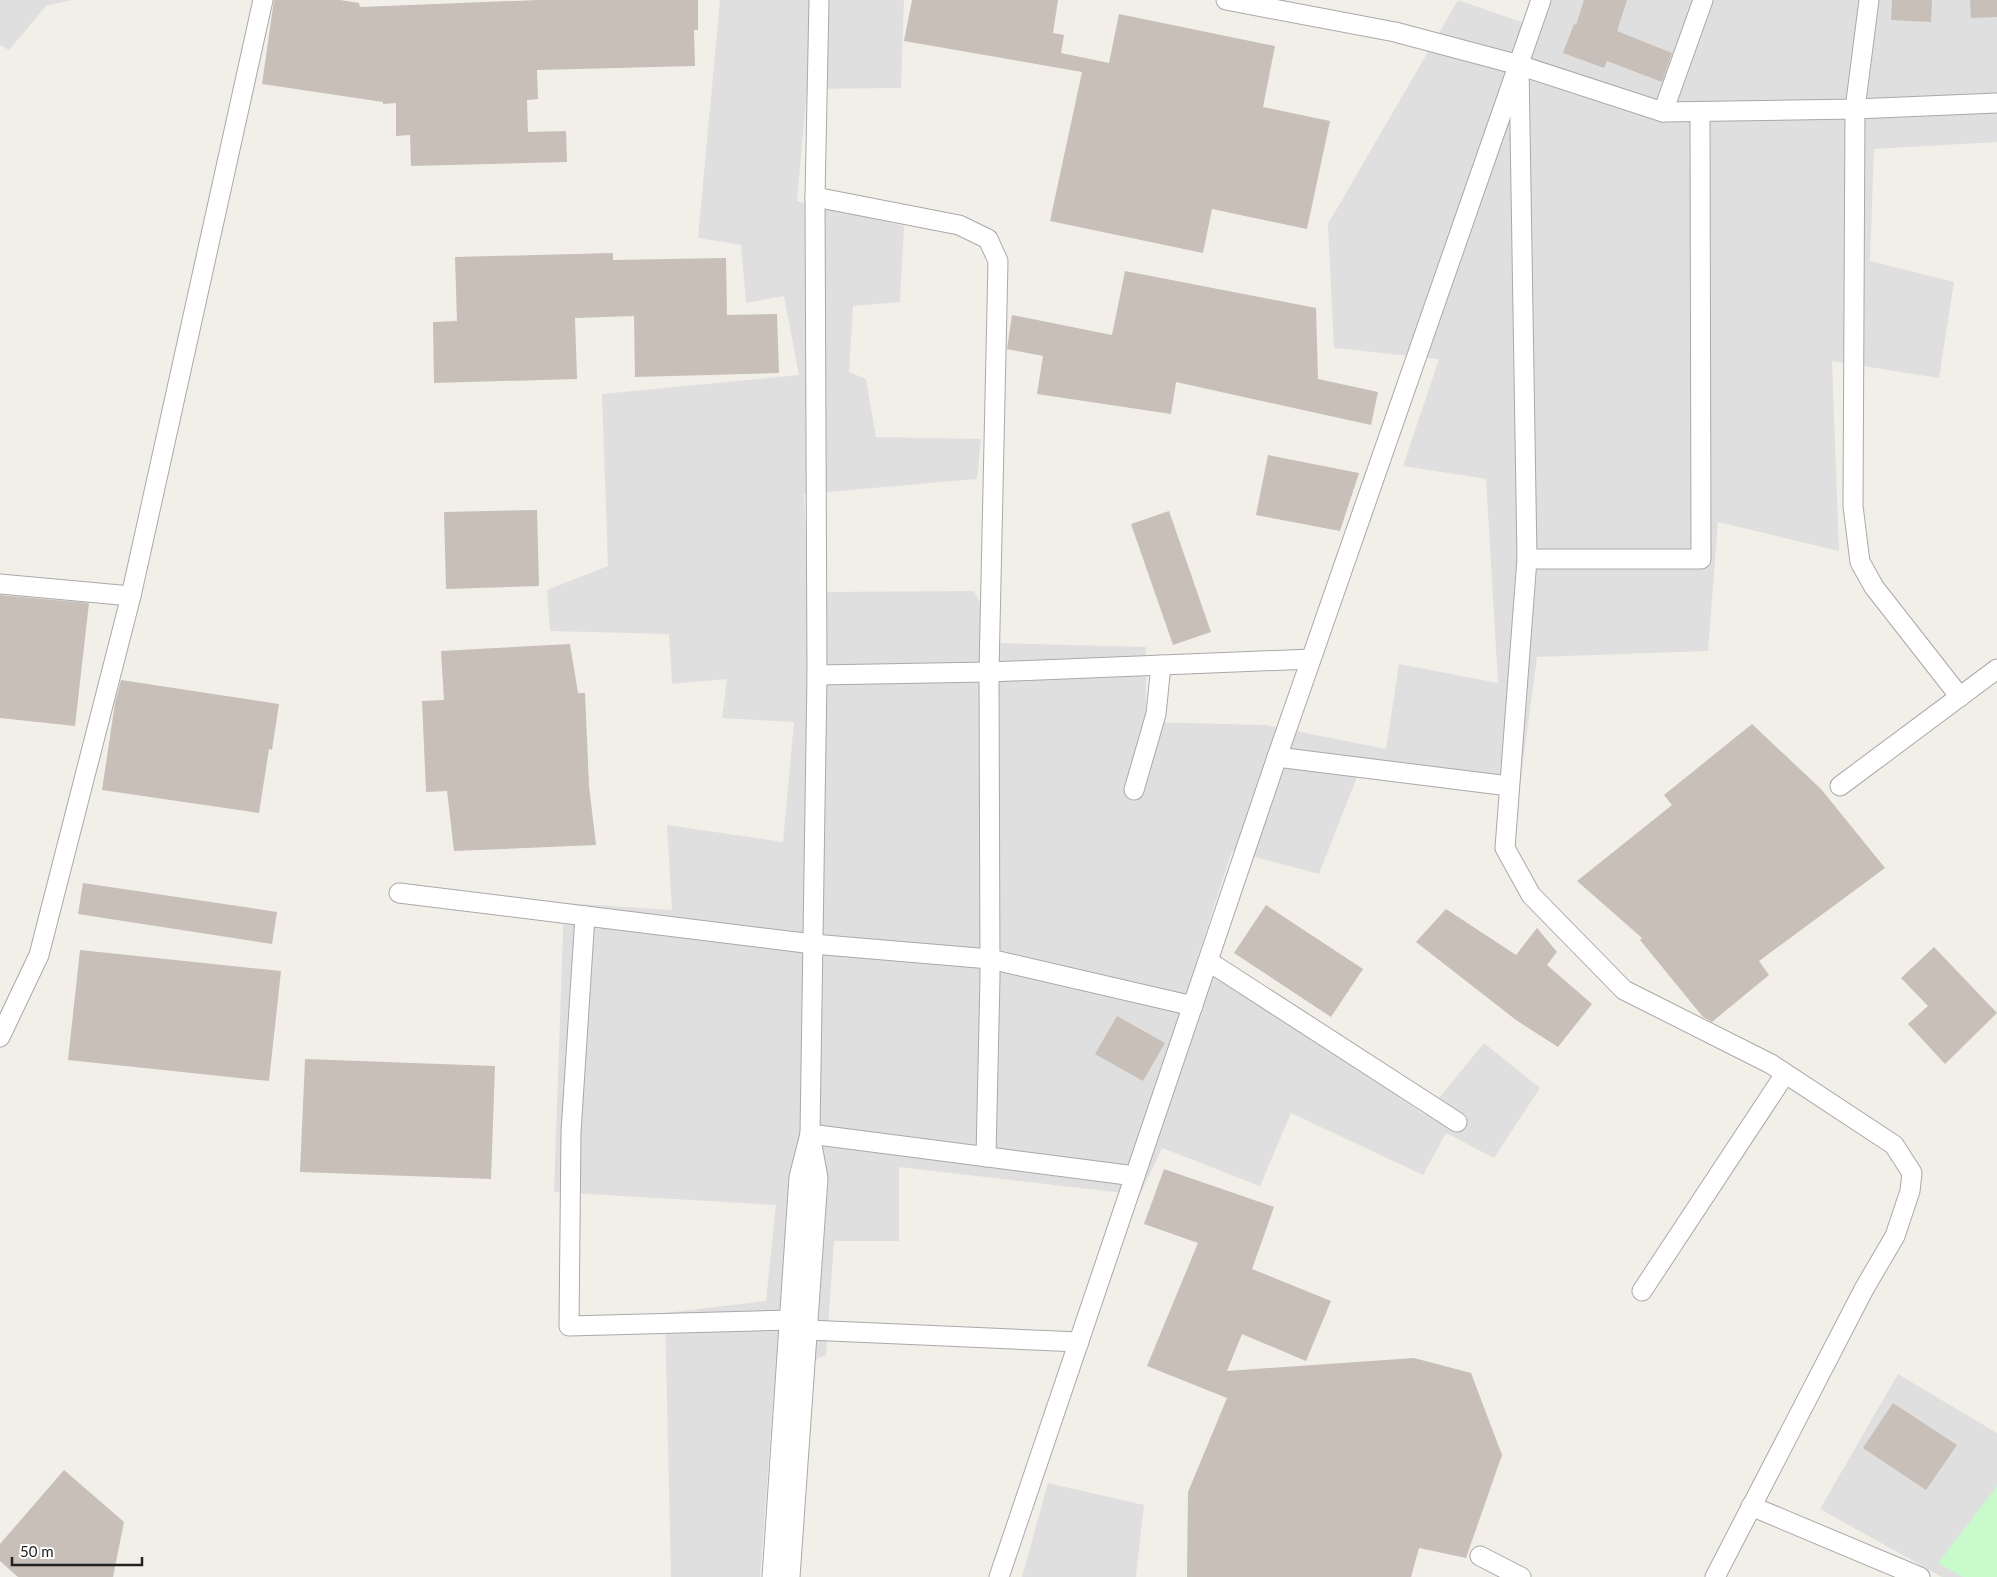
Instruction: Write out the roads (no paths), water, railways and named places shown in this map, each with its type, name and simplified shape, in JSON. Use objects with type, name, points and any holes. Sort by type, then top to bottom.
[{"type":"street","points":[[0,1037],[3,1020],[39,955],[131,596],[263,0]]},
{"type":"street","points":[[790,1577],[818,1178],[810,1134],[817,675],[815,197],[820,0]]},
{"type":"street","points":[[1226,0],[1395,32],[1519,65],[1664,112],[1855,109],[1997,104]]},
{"type":"street","points":[[999,1577],[1277,757],[1541,0]]},
{"type":"street","points":[[1664,112],[1703,0]]},
{"type":"street","points":[[1869,0],[1855,109],[1853,506],[1860,562],[1874,587],[1960,697]]},
{"type":"street","points":[[1519,65],[1527,559],[1505,848],[1531,895],[1624,990],[1771,1064],[1894,1145],[1912,1173],[1910,1191],[1895,1236],[1864,1289],[1715,1577]]},
{"type":"street","points":[[1527,559],[1701,560],[1700,112]]},
{"type":"street","points":[[815,197],[959,225],[988,239],[998,261],[989,672],[990,959],[986,1157]]},
{"type":"street","points":[[0,584],[131,596]]},
{"type":"street","points":[[817,675],[989,672],[1311,659]]},
{"type":"street","points":[[1134,790],[1156,714],[1161,665]]},
{"type":"street","points":[[1840,786],[1997,669]]},
{"type":"street","points":[[1277,757],[1509,786]]},
{"type":"street","points":[[399,892],[813,944],[990,959],[1193,1006]]},
{"type":"street","points":[[584,916],[571,1132],[569,1326],[790,1320]]},
{"type":"street","points":[[1208,961],[1456,1122]]},
{"type":"street","points":[[1642,1291],[1786,1074]]},
{"type":"street","points":[[772,1577],[799,1177],[810,1134]]},
{"type":"street","points":[[810,1134],[1135,1176]]},
{"type":"street","points":[[808,1330],[1079,1342]]},
{"type":"street","points":[[1752,1506],[1920,1577]]},
{"type":"street","points":[[1480,1556],[1521,1577]]}]
